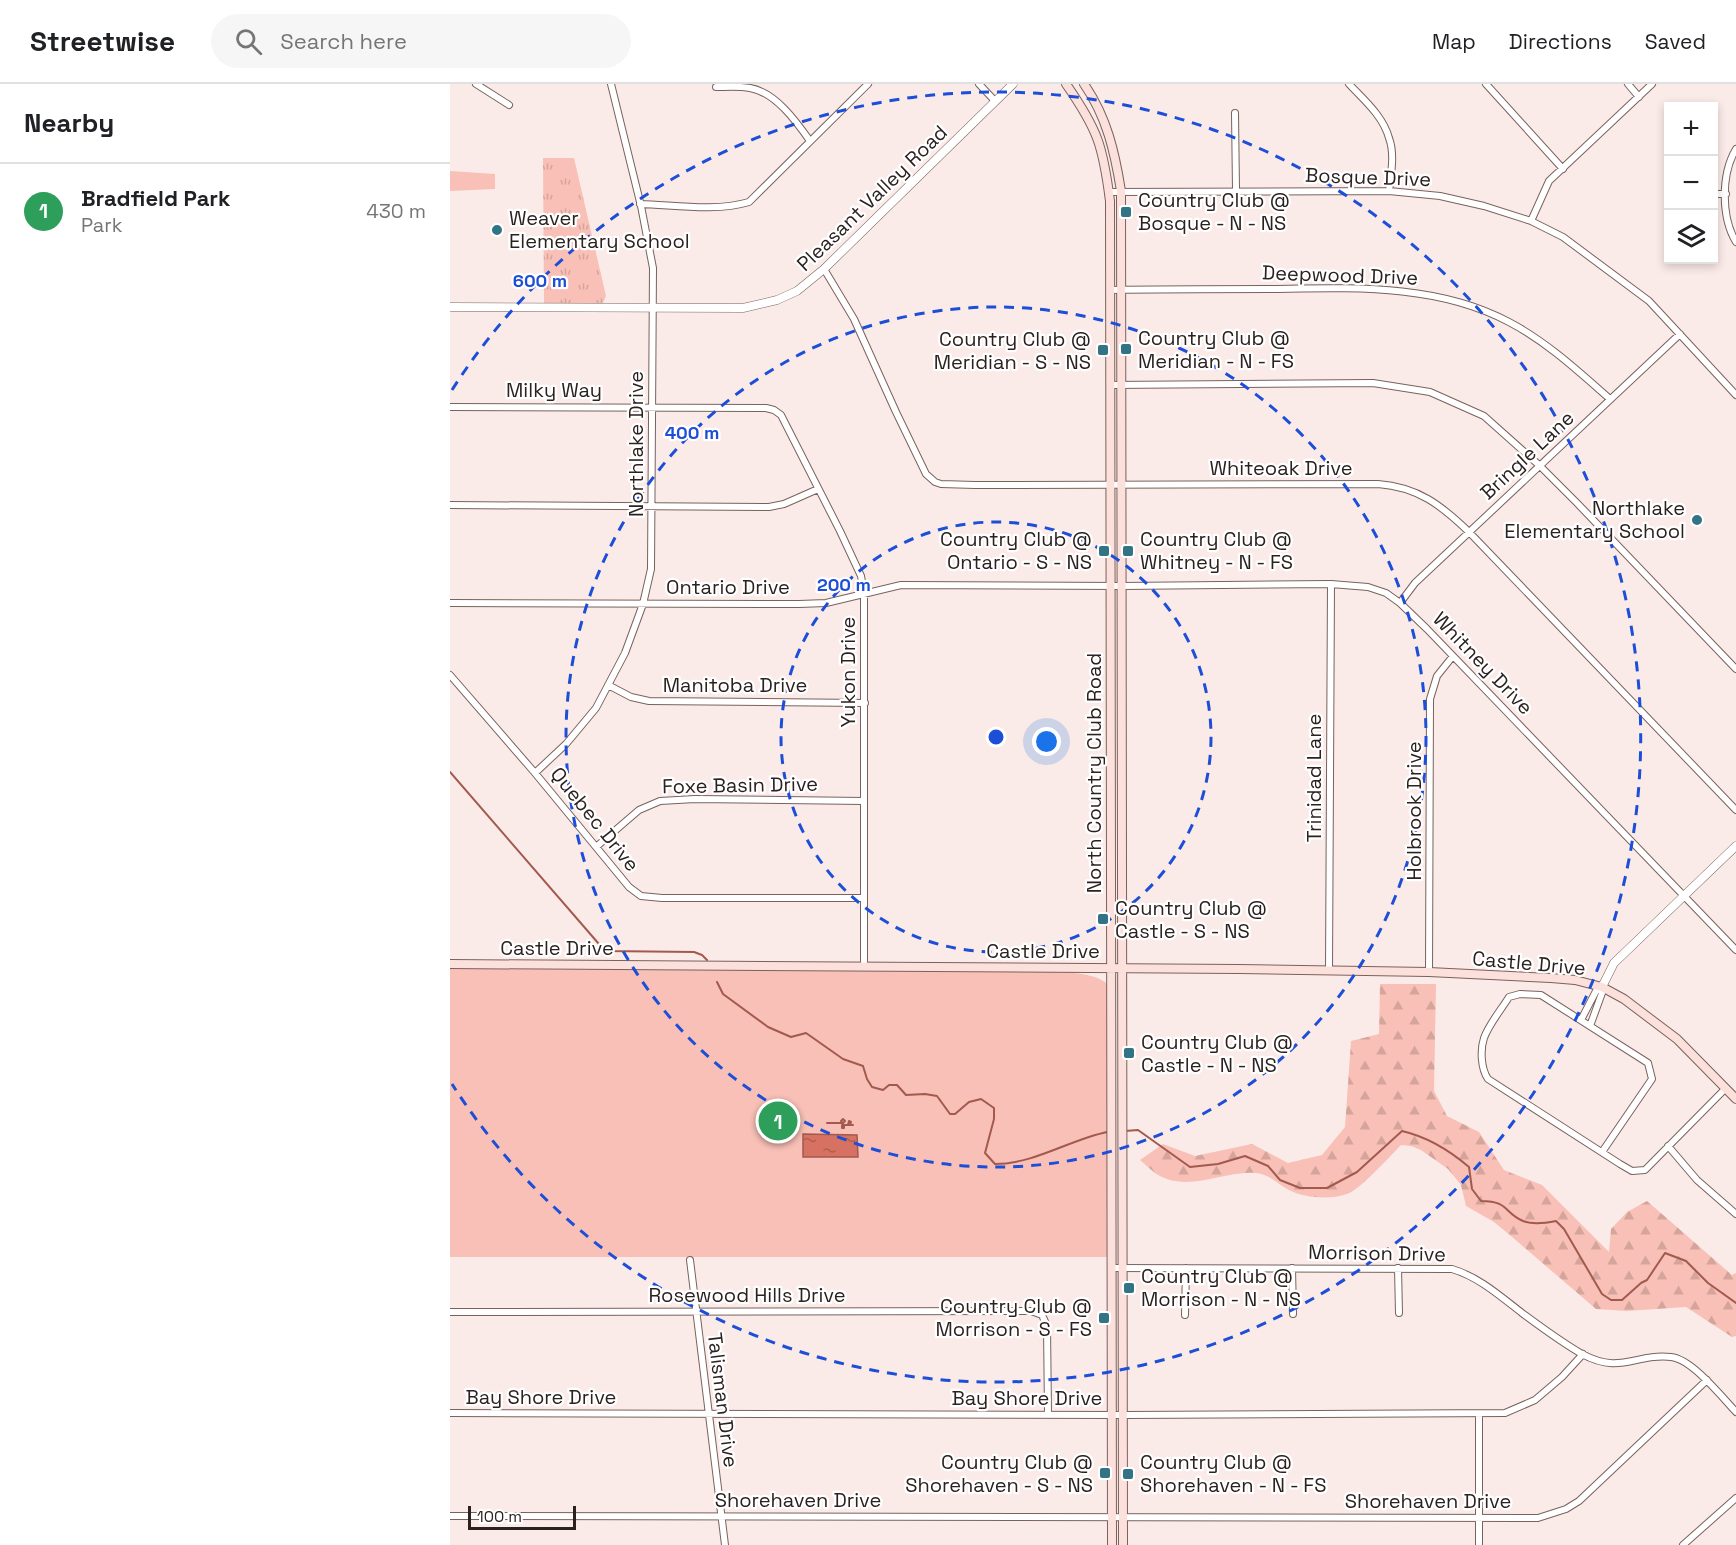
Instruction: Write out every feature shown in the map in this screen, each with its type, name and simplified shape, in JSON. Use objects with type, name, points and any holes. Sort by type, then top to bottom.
[{"type":"main road","name":"North Country Club Road","points":[[1066,84],[1083,108],[1097,134],[1105,163],[1108,192],[1111,485],[1112,1545]]},
{"type":"main road","name":"North Country Club Road","points":[[1084,84],[1108,130],[1121,192],[1123,290],[1123,1545]]},
{"type":"main road","points":[[1111,785],[1123,785]]},
{"type":"main road","name":"Castle Drive","points":[[450,964],[1429,972],[1575,980],[1602,987],[1624,999],[1677,1039],[1736,1100]]},
{"type":"main road","points":[[1111,1193],[1124,1193]]},
{"type":"street","points":[[476,84],[509,105]]},
{"type":"street","name":"Northlake Drive","points":[[535,772],[566,744],[596,708],[625,653],[643,604],[651,569],[652,259],[611,84]]},
{"type":"street","points":[[640,204],[719,207],[736,206],[749,202],[868,84]]},
{"type":"street","points":[[979,84],[996,100]]},
{"type":"street","name":"Pleasant Valley Road","points":[[450,307],[743,308],[777,300],[797,291],[824,269],[1013,84]]},
{"type":"street","points":[[1349,84],[1380,118],[1390,138],[1392,157],[1389,191]]},
{"type":"street","points":[[1486,84],[1563,169]]},
{"type":"street","points":[[1628,84],[1639,96]]},
{"type":"street","points":[[1531,221],[1550,182],[1652,84]]},
{"type":"street","points":[[716,87],[749,87],[759,90],[795,120],[810,141]]},
{"type":"street","points":[[1235,113],[1236,190]]},
{"type":"street","points":[[1736,150],[1728,166],[1726,194],[1727,215],[1736,242]]},
{"type":"street","name":"Bosque Drive","points":[[1108,192],[1389,191],[1440,196],[1484,206],[1531,221],[1563,237],[1648,300],[1736,395]]},
{"type":"street","points":[[1718,194],[1726,194]]},
{"type":"street","name":"Whiteoak Drive","points":[[824,269],[854,318],[926,474],[935,482],[975,485],[1396,486],[1428,498],[1469,532],[1736,810]]},
{"type":"street","name":"Deepwood Drive","points":[[1110,290],[1308,288],[1409,291],[1441,297],[1474,307],[1509,322],[1547,346],[1610,399]]},
{"type":"street","name":"Bringle Lane","points":[[1400,603],[1415,583],[1680,334]]},
{"type":"street","points":[[1110,385],[1373,383],[1430,392],[1484,416],[1539,465],[1736,669]]},
{"type":"street","name":"Milky Way","points":[[450,407],[766,408]]},
{"type":"street","name":"Yukon Drive","points":[[766,408],[781,415],[861,576],[864,593],[864,966]]},
{"type":"street","points":[[450,505],[769,507],[784,504],[818,489]]},
{"type":"street","name":"Ontario Drive","points":[[450,603],[798,604],[826,603],[901,585],[1111,586]]},
{"type":"street","name":"Whitney Drive","points":[[1111,586],[1331,585],[1368,587],[1386,593],[1400,603],[1453,656],[1736,950]]},
{"type":"street","name":"Trinidad Lane","points":[[1329,971],[1331,585]]},
{"type":"street","name":"Holbrook Drive","points":[[1429,972],[1430,699],[1437,676],[1453,656]]},
{"type":"street","name":"Quebec Drive","points":[[450,675],[535,772],[629,887],[641,896],[662,898],[863,898]]},
{"type":"street","name":"Manitoba Drive","points":[[608,685],[631,697],[649,701],[865,703]]},
{"type":"street","name":"Foxe Basin Drive","points":[[596,847],[639,810],[660,801],[695,799],[864,801]]},
{"type":"street","points":[[1590,1026],[1602,987],[1614,963],[1736,846]]},
{"type":"street","points":[[1581,1020],[1596,991],[1602,987]]},
{"type":"street","points":[[1602,1152],[1652,1079],[1652,1071],[1648,1063],[1541,995],[1521,994],[1509,998],[1484,1038],[1484,1072],[1488,1079],[1602,1152],[1632,1171],[1645,1170],[1725,1089]]},
{"type":"street","points":[[1668,1146],[1697,1180],[1734,1210]]},
{"type":"street","name":"Talisman Drive","points":[[690,1260],[725,1545]]},
{"type":"street","name":"Morrison Drive","points":[[1111,1268],[1398,1268],[1458,1271],[1485,1284],[1538,1326],[1583,1354],[1604,1363],[1620,1364],[1650,1358],[1673,1357],[1707,1380],[1736,1412]]},
{"type":"street","points":[[1185,1315],[1186,1268]]},
{"type":"street","points":[[1292,1268],[1293,1314]]},
{"type":"street","points":[[1398,1268],[1399,1312]]},
{"type":"street","name":"Rosewood Hills Drive","points":[[450,1312],[1031,1311],[1042,1315],[1047,1326],[1048,1414]]},
{"type":"street","name":"Bay Shore Drive","points":[[450,1413],[1124,1415],[1505,1413],[1535,1400],[1562,1377],[1583,1354]]},
{"type":"street","name":"Shorehaven Drive","points":[[450,1516],[1538,1518],[1566,1509],[1579,1501],[1707,1380]]},
{"type":"street","points":[[1479,1414],[1479,1545]]},
{"type":"street","points":[[1683,1545],[1736,1498]]},
{"type":"green space","points":[[543,158],[574,158],[606,296],[603,303],[544,303]]},
{"type":"green space","points":[[450,171],[495,174],[495,189],[450,191]]},
{"type":"green space","points":[[450,969],[1053,972],[1079,974],[1100,979],[1107,984],[1107,1257],[450,1257]]},
{"type":"green space","points":[[1380,984],[1436,984],[1434,1091],[1447,1116],[1479,1132],[1504,1170],[1542,1185],[1609,1252],[1611,1229],[1627,1212],[1647,1201],[1732,1275],[1736,1273],[1736,1336],[1732,1337],[1686,1307],[1627,1311],[1596,1309],[1494,1222],[1466,1206],[1461,1185],[1448,1169],[1421,1150],[1411,1146],[1401,1145],[1353,1191],[1340,1196],[1325,1197],[1295,1193],[1269,1177],[1256,1173],[1195,1181],[1170,1180],[1158,1175],[1140,1160],[1163,1144],[1195,1156],[1252,1144],[1288,1163],[1322,1155],[1345,1127],[1351,1041],[1379,1034]]},
{"type":"water","points":[[803,1134],[857,1135],[858,1157],[803,1157]]},
{"type":"waterway","points":[[450,772],[605,951],[694,952],[707,960]]},
{"type":"waterway","points":[[717,982],[723,994],[768,1027],[791,1037],[806,1033],[843,1059],[863,1066],[872,1087],[883,1090],[889,1085],[897,1085],[906,1095],[937,1096],[950,1114],[955,1114],[969,1102],[981,1099],[994,1108],[994,1119],[985,1153],[995,1164],[1024,1160],[1107,1132]]},
{"type":"waterway","points":[[843,1123],[845,1121],[843,1119],[841,1121],[843,1124]]},
{"type":"waterway","points":[[850,1125],[851,1122],[849,1121],[848,1125],[853,1125]]},
{"type":"waterway","points":[[827,1123],[843,1123]]},
{"type":"waterway","points":[[844,1126],[842,1128],[842,1125],[850,1125]]},
{"type":"waterway","points":[[1125,1131],[1138,1130],[1190,1167],[1218,1164],[1245,1156],[1268,1166],[1280,1180],[1300,1188],[1327,1188],[1357,1172],[1402,1131],[1438,1145],[1469,1167],[1472,1189],[1481,1201],[1502,1205],[1517,1218],[1527,1222],[1556,1221],[1564,1229],[1602,1294],[1611,1300],[1622,1300],[1647,1280],[1665,1253],[1686,1261],[1708,1283],[1736,1303]]},
{"type":"place","name":"Country Club @ Bosque - N - NS","points":[[1126,212]]},
{"type":"place","name":"Weaver Elementary School","points":[[497,230]]},
{"type":"place","name":"Country Club @ Meridian - N - FS","points":[[1126,349]]},
{"type":"place","name":"Country Club @ Meridian - S - NS","points":[[1103,350]]},
{"type":"place","name":"Northlake Elementary School","points":[[1697,520]]},
{"type":"place","name":"Country Club @ Ontario - S - NS","points":[[1104,551]]},
{"type":"place","name":"Country Club @ Whitney - N - FS","points":[[1128,551]]},
{"type":"place","name":"Country Club @ Castle - S - NS","points":[[1103,919]]},
{"type":"place","name":"Country Club @ Castle - N - NS","points":[[1129,1053]]},
{"type":"place","name":"Bradfield Park","points":[[778,1121]]},
{"type":"place","name":"Country Club @ Morrison - N - NS","points":[[1129,1288]]},
{"type":"place","name":"Country Club @ Morrison - S - FS","points":[[1104,1318]]},
{"type":"place","name":"Country Club @ Shorehaven - S - NS","points":[[1105,1473]]},
{"type":"place","name":"Country Club @ Shorehaven - N - FS","points":[[1128,1474]]}]
